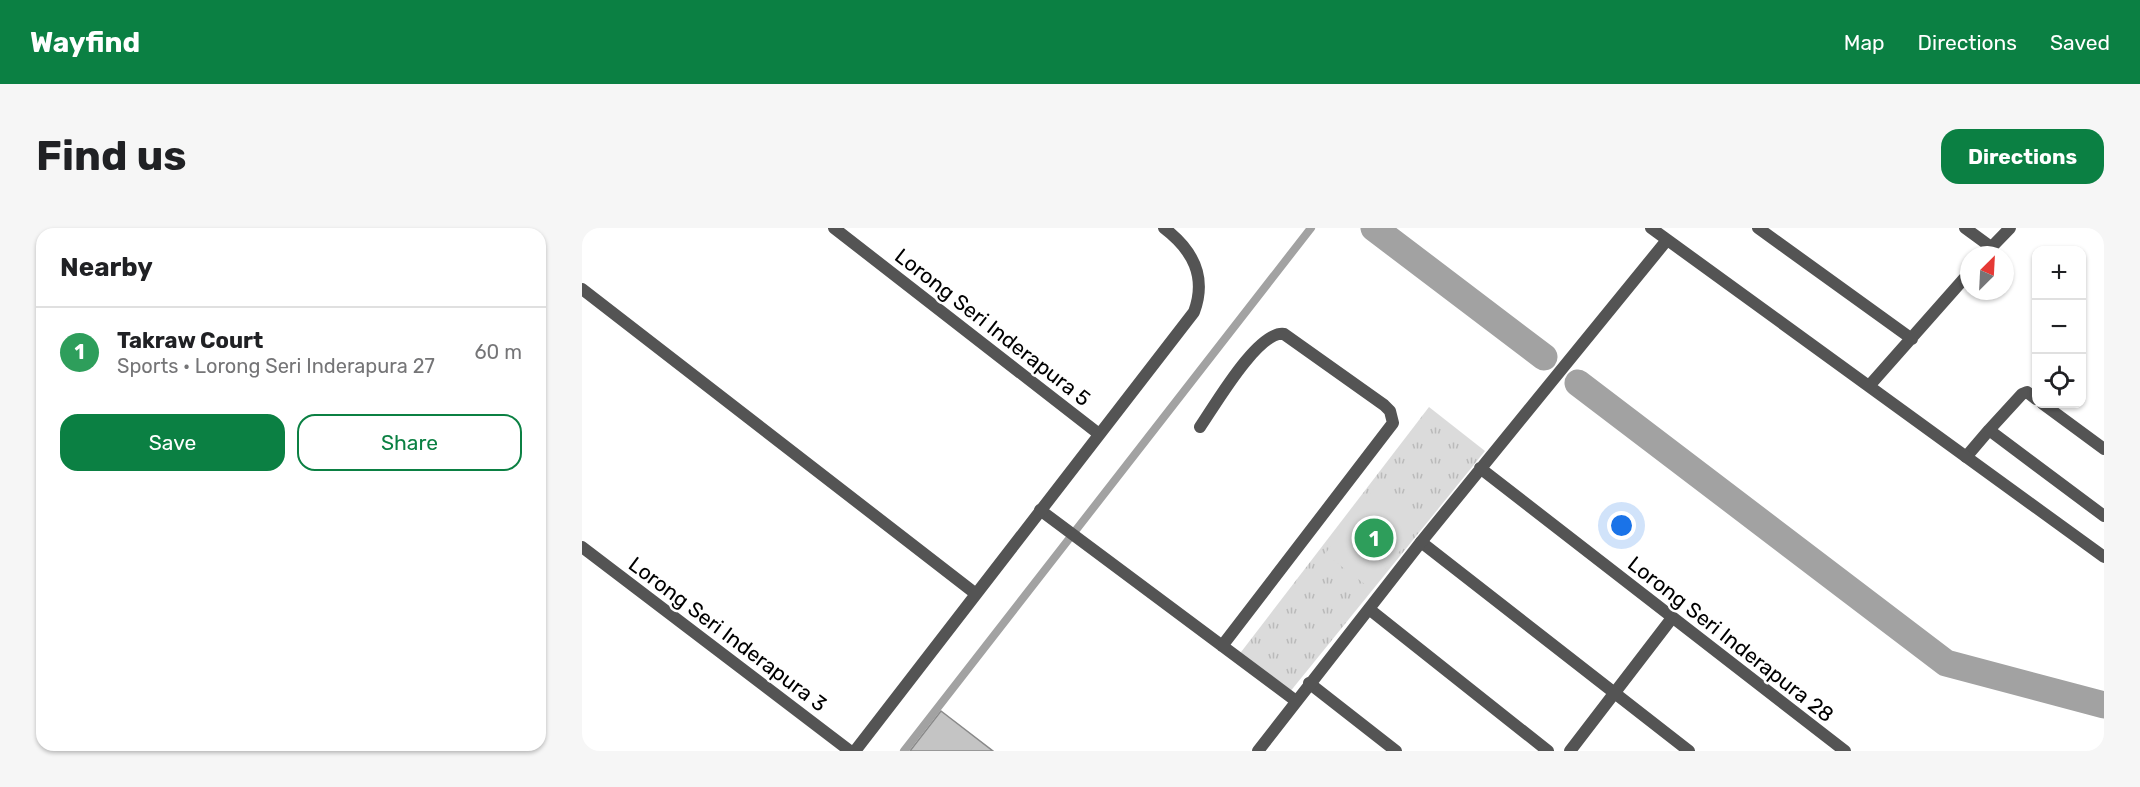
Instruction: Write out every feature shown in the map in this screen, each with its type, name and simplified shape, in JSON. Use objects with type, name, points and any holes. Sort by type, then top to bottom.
[{"type":"street","name":"Lorong Seri Inderapura 5","points":[[834,228],[1099,434]]},
{"type":"street","points":[[853,751],[1194,312],[1200,296],[1198,275],[1190,254],[1164,228]]},
{"type":"street","points":[[1651,228],[2104,556]]},
{"type":"street","points":[[1758,228],[1912,339]]},
{"type":"street","points":[[1965,228],[1983,246]]},
{"type":"street","points":[[1993,246],[2010,228]]},
{"type":"street","points":[[1258,751],[1309,683],[1480,468],[1667,240]]},
{"type":"street","points":[[1869,386],[1960,283]]},
{"type":"street","points":[[582,289],[976,594]]},
{"type":"street","points":[[1200,427],[1255,351],[1277,333],[1284,334],[1384,405],[1392,416],[1393,423],[1222,646]]},
{"type":"street","points":[[1966,457],[2022,394],[2027,392],[2032,396]]},
{"type":"street","points":[[2048,408],[2104,449]]},
{"type":"street","points":[[1989,430],[2104,516]]},
{"type":"street","name":"Lorong Seri Inderapura 28","points":[[1480,468],[1845,751]]},
{"type":"street","points":[[1040,510],[1296,701]]},
{"type":"street","points":[[1421,542],[1689,751]]},
{"type":"street","name":"Lorong Seri Inderapura 3","points":[[582,547],[853,751]]},
{"type":"street","points":[[1368,609],[1548,751]]},
{"type":"street","points":[[1569,751],[1672,618]]},
{"type":"street","points":[[1309,683],[1396,751]]},
{"type":"green space","points":[[1429,407],[1485,451],[1285,698],[1238,656]]},
{"type":"green space","points":[[1374,489],[1423,522],[1370,588],[1325,554]]},
{"type":"building","points":[[941,711],[993,751],[910,751]]},
{"type":"waterway","points":[[904,751],[1311,228]]},
{"type":"waterway","points":[[1374,228],[1544,357]]},
{"type":"waterway","points":[[1578,383],[1946,663],[2104,705]]},
{"type":"place","name":"Takraw Court","points":[[1374,538]]}]
